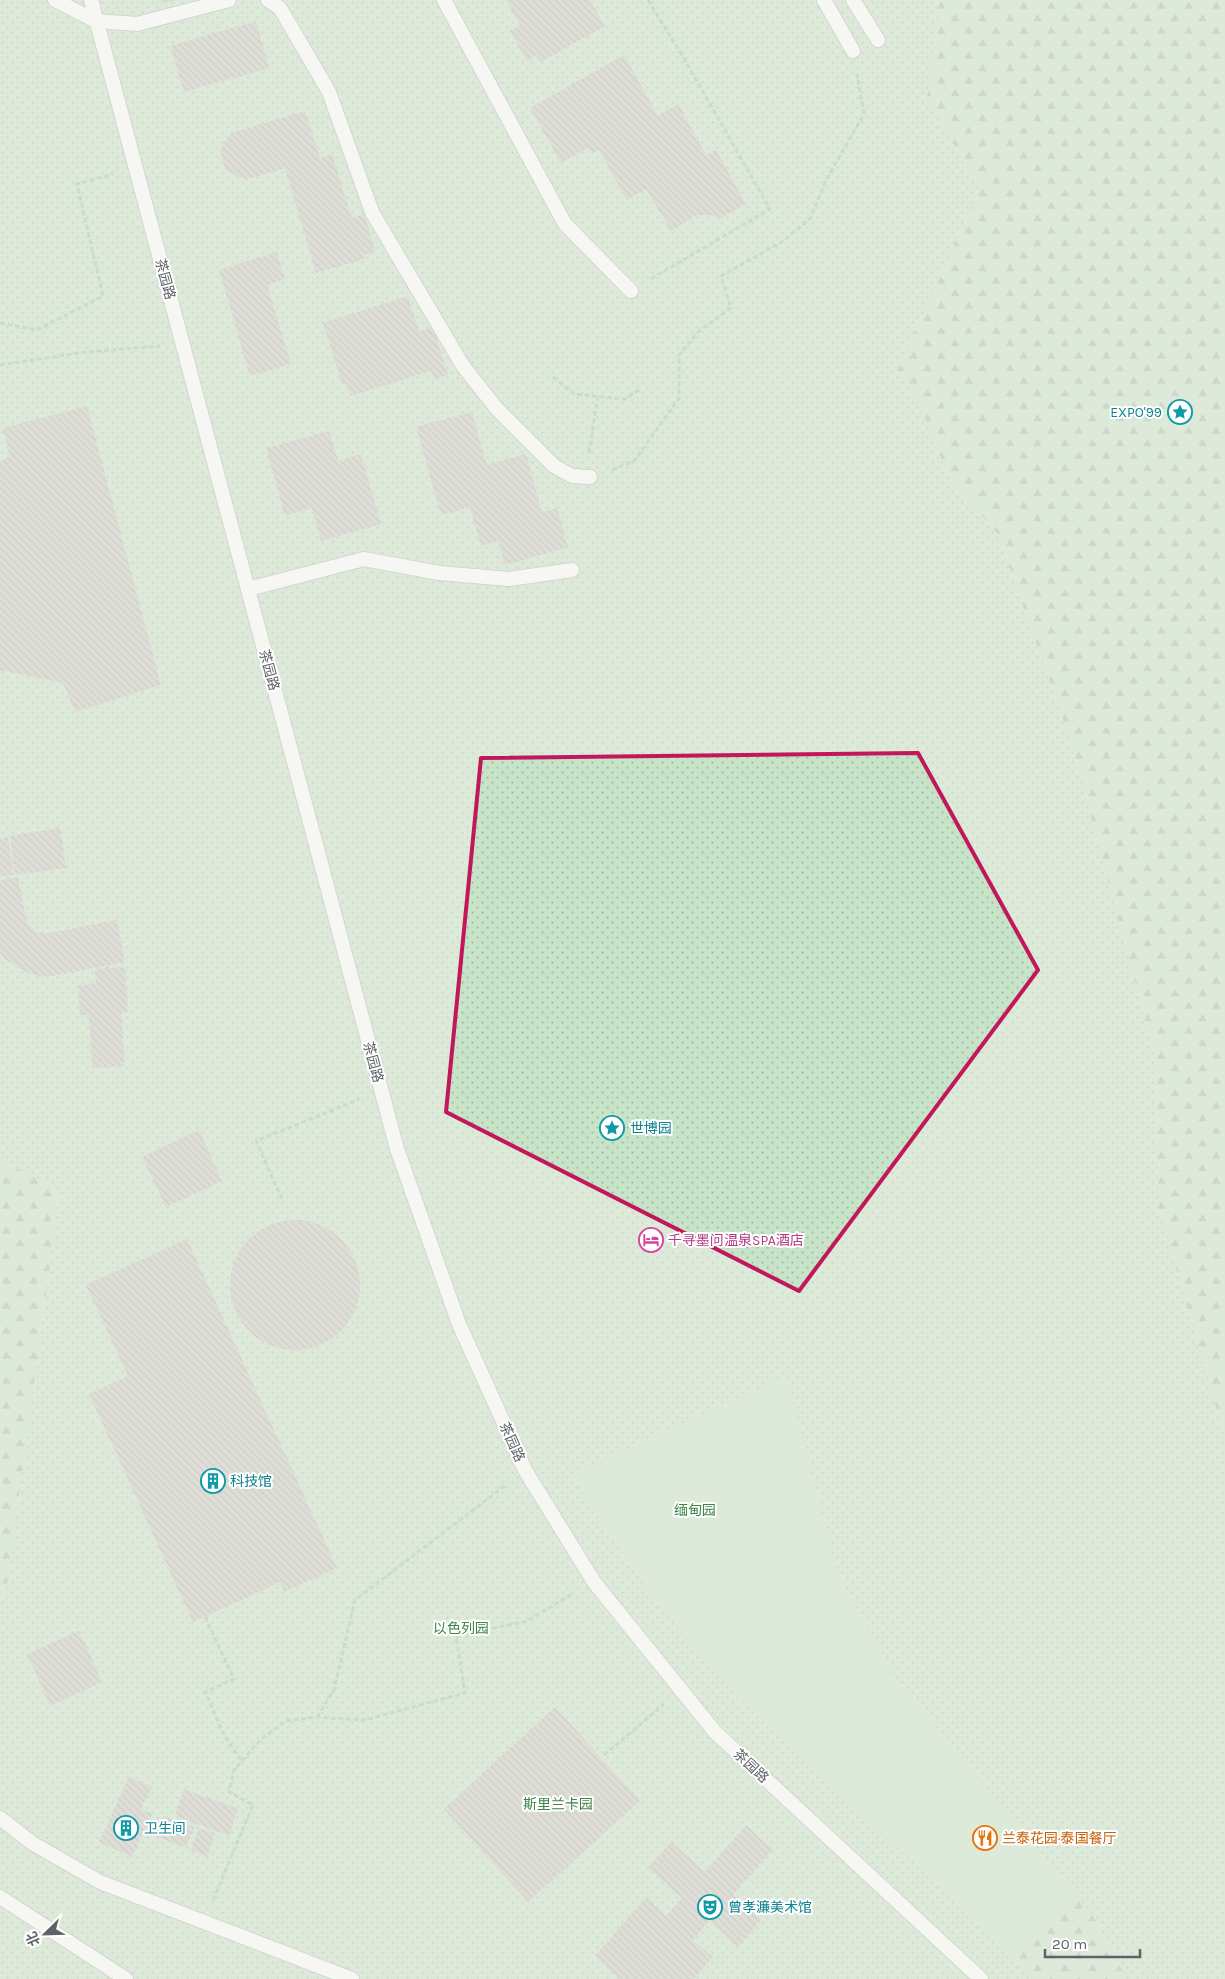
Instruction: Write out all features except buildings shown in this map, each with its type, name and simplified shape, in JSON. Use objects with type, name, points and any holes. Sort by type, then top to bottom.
[{"type":"lane","points":[[55,0],[96,21],[137,24],[229,0]]},
{"type":"lane","name":"茶园路","points":[[91,0],[397,1149],[459,1324],[525,1470],[594,1582],[715,1732],[981,1979]]},
{"type":"lane","points":[[268,0],[280,8],[329,92],[372,212],[463,366],[497,409],[554,466],[572,476],[590,477]]},
{"type":"lane","points":[[444,0],[564,224],[631,291]]},
{"type":"lane","points":[[824,0],[853,51]]},
{"type":"lane","points":[[853,0],[878,40]]},
{"type":"lane","points":[[248,589],[364,559],[439,573],[509,579],[572,570]]},
{"type":"lane","points":[[0,1818],[32,1843],[100,1882],[352,1979]]},
{"type":"lane","points":[[0,1897],[126,1979]]},
{"type":"path","points":[[631,291],[770,209],[686,62],[648,0]]},
{"type":"path","points":[[590,477],[613,470],[635,460],[679,398],[679,355],[699,331],[731,308],[721,276],[782,242],[810,218],[826,180],[864,114],[853,51]]},
{"type":"path","points":[[0,323],[37,330],[103,296],[78,184],[136,167]]},
{"type":"path","points":[[0,365],[86,352],[183,344]]},
{"type":"path","points":[[553,377],[574,394],[625,398],[639,390]]},
{"type":"path","points":[[588,455],[598,396]]},
{"type":"path","points":[[282,1199],[256,1141],[381,1090]]},
{"type":"path","points":[[317,1717],[334,1690],[355,1600],[525,1470]]},
{"type":"path","points":[[204,1922],[253,1804],[229,1792],[234,1770],[262,1738],[286,1720],[317,1717],[364,1720],[465,1693],[456,1636],[527,1620],[594,1582]]},
{"type":"path","points":[[205,1618],[234,1679],[205,1692],[225,1737],[242,1761]]},
{"type":"path","points":[[604,1755],[681,1689]]},
{"type":"highlighted area","points":[[918,753],[1038,970],[799,1291],[446,1112],[481,758]]},
{"type":"green space","name":"世博园","points":[[0,0],[1076,0],[1225,278],[1225,1979],[0,1979]]},
{"type":"green space","points":[[940,0],[1225,0],[1225,1438],[1159,1208],[1154,1053],[1068,733],[997,533],[949,478],[923,414],[906,383],[897,372],[979,189],[927,98]]},
{"type":"green space","points":[[0,1160],[60,1190],[6,1592],[0,1595]]},
{"type":"green space","name":"缅甸园","points":[[786,1376],[837,1571],[894,1676],[1073,1892],[1011,1958],[973,1918],[741,1701],[659,1605],[589,1505],[574,1473]]},
{"type":"green space","points":[[1073,1892],[1102,1928],[1126,1979],[1031,1979],[1011,1958]]},
{"type":"place","name":"EXPO'99","points":[[1180,412]]},
{"type":"place","name":"世博园","points":[[612,1128]]},
{"type":"place","name":"千寻墨问温泉SPA酒店","points":[[651,1240]]},
{"type":"place","name":"科技馆","points":[[213,1481]]},
{"type":"place","name":"卫生间","points":[[126,1828]]},
{"type":"place","name":"兰泰花园·泰国餐厅","points":[[985,1838]]},
{"type":"place","name":"曾孝濂美术馆","points":[[710,1907]]},
{"type":"park label","name":"以色列园","points":[[461,1628]]},
{"type":"park label","name":"斯里兰卡园","points":[[558,1804]]}]
